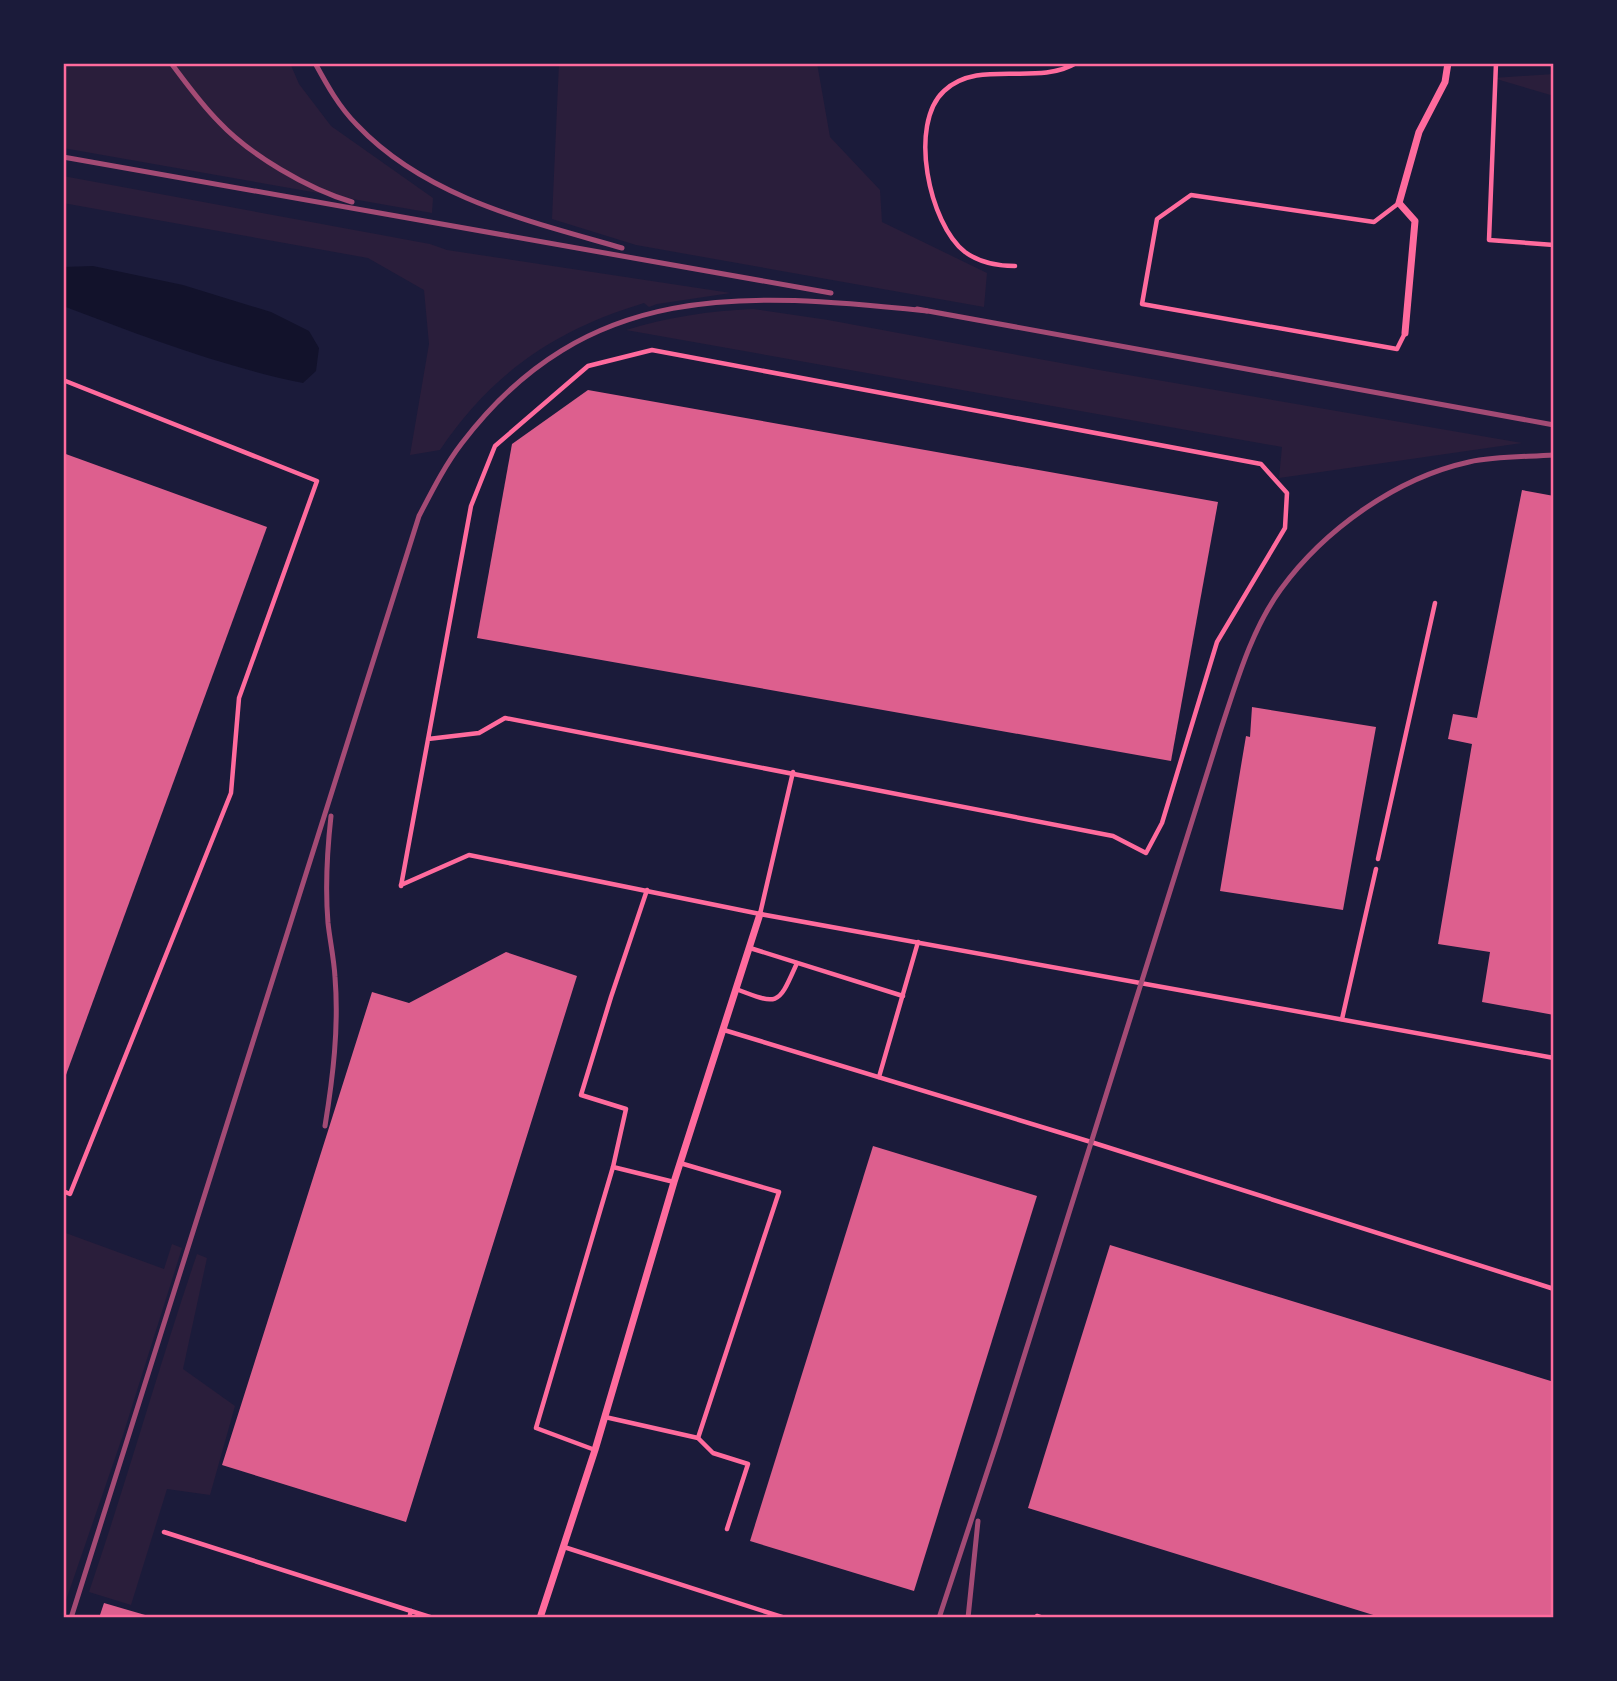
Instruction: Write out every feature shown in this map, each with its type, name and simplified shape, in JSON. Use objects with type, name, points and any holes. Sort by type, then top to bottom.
[{"type":"street","points":[[1405,333],[1415,221],[1399,203],[1419,132],[1444,82],[1448,63]]},
{"type":"street","points":[[540,1618],[595,1450],[674,1182],[760,914]]},
{"type":"lane","points":[[1015,266],[998,266],[963,251],[941,221],[927,178],[926,125],[934,104],[944,90],[962,79],[986,75],[1044,74],[1066,69],[1076,63]]},
{"type":"lane","points":[[1496,63],[1489,240],[1554,245]]},
{"type":"lane","points":[[1399,203],[1374,222],[1191,195],[1157,219],[1142,304],[1396,349],[1405,333]]},
{"type":"lane","points":[[428,739],[479,733],[505,718],[1112,836],[1146,853],[1162,823],[1217,642],[1285,528],[1287,493],[1261,464],[652,350],[589,366],[495,446],[471,506],[428,739],[401,886],[469,855],[760,914],[1554,1058]]},
{"type":"lane","points":[[63,380],[317,481],[239,698],[231,793],[70,1194],[63,1191]]},
{"type":"lane","points":[[1378,859],[1435,603]]},
{"type":"lane","points":[[760,914],[793,772]]},
{"type":"lane","points":[[1342,1019],[1376,869]]},
{"type":"lane","points":[[595,1450],[536,1428],[614,1167],[626,1110],[581,1095],[647,890]]},
{"type":"lane","points":[[879,1077],[918,942]]},
{"type":"lane","points":[[750,948],[902,996]]},
{"type":"lane","points":[[736,989],[766,1001],[774,1000],[784,992],[797,963]]},
{"type":"lane","points":[[724,1030],[1554,1289]]},
{"type":"lane","points":[[680,1163],[779,1192],[698,1438]]},
{"type":"lane","points":[[614,1167],[674,1182]]},
{"type":"lane","points":[[605,1417],[698,1438],[713,1453],[748,1464],[727,1529]]},
{"type":"lane","points":[[164,1532],[433,1618]]},
{"type":"lane","points":[[564,1547],[785,1618]]},
{"type":"lane","points":[[409,1618],[411,1611]]},
{"type":"lane","points":[[1036,1618],[1043,1618]]},
{"type":"shaded area","points":[[63,63],[290,63],[299,84],[331,126],[433,198],[432,213],[63,148]]},
{"type":"shaded area","points":[[559,63],[817,63],[830,137],[880,190],[882,222],[987,273],[984,307],[636,245],[552,219]]},
{"type":"shaded area","points":[[1554,74],[1554,96],[1493,78]]},
{"type":"shaded area","points":[[63,176],[430,244],[447,250],[731,293],[649,307],[644,303],[582,326],[528,357],[504,376],[460,422],[440,450],[410,455],[429,344],[424,290],[368,258],[63,203]]},
{"type":"shaded area","points":[[93,266],[183,285],[271,312],[309,331],[319,348],[316,371],[303,383],[272,376],[182,349],[63,306],[63,267]]},
{"type":"shaded area","points":[[753,309],[1522,443],[1279,478],[1282,447],[626,330],[689,315]]},
{"type":"shaded area","points":[[63,1232],[164,1269],[172,1244],[182,1248],[123,1435],[63,1609]]},
{"type":"shaded area","points":[[197,1254],[207,1258],[183,1369],[235,1406],[210,1495],[167,1489],[131,1605],[89,1592]]},
{"type":"building","points":[[588,390],[1218,502],[1171,761],[477,638],[512,444]]},
{"type":"building","points":[[63,453],[267,527],[63,1083]]},
{"type":"building","points":[[1522,490],[1554,496],[1554,1015],[1482,1002],[1490,952],[1438,944],[1472,744],[1448,739],[1453,714],[1477,718]]},
{"type":"building","points":[[1252,707],[1376,727],[1343,910],[1220,891],[1246,736],[1250,737]]},
{"type":"building","points":[[506,952],[577,976],[406,1522],[222,1465],[372,992],[409,1003]]},
{"type":"building","points":[[873,1146],[1037,1196],[914,1591],[750,1541]]},
{"type":"building","points":[[1110,1245],[1554,1382],[1554,1618],[1383,1618],[1028,1508]]},
{"type":"building","points":[[104,1603],[152,1617],[152,1618],[99,1618]]},
{"type":"railway","points":[[171,63],[212,115],[247,147],[299,180],[352,202]]},
{"type":"railway","points":[[315,63],[334,96],[357,125],[384,150],[414,171],[480,204],[622,248]]},
{"type":"railway","points":[[63,157],[831,293]]},
{"type":"railway","points":[[71,1618],[419,516],[450,460],[510,389],[562,351],[616,324],[673,308],[732,301],[860,304],[927,311]]},
{"type":"railway","points":[[917,309],[1554,425]]},
{"type":"railway","points":[[939,1618],[999,1436],[1220,732],[1245,658],[1261,622],[1298,567],[1340,527],[1389,494],[1415,480],[1469,462],[1554,455]]},
{"type":"railway","points":[[325,1126],[336,1033],[336,996],[327,896],[331,816]]},
{"type":"railway","points":[[968,1618],[978,1521]]}]
